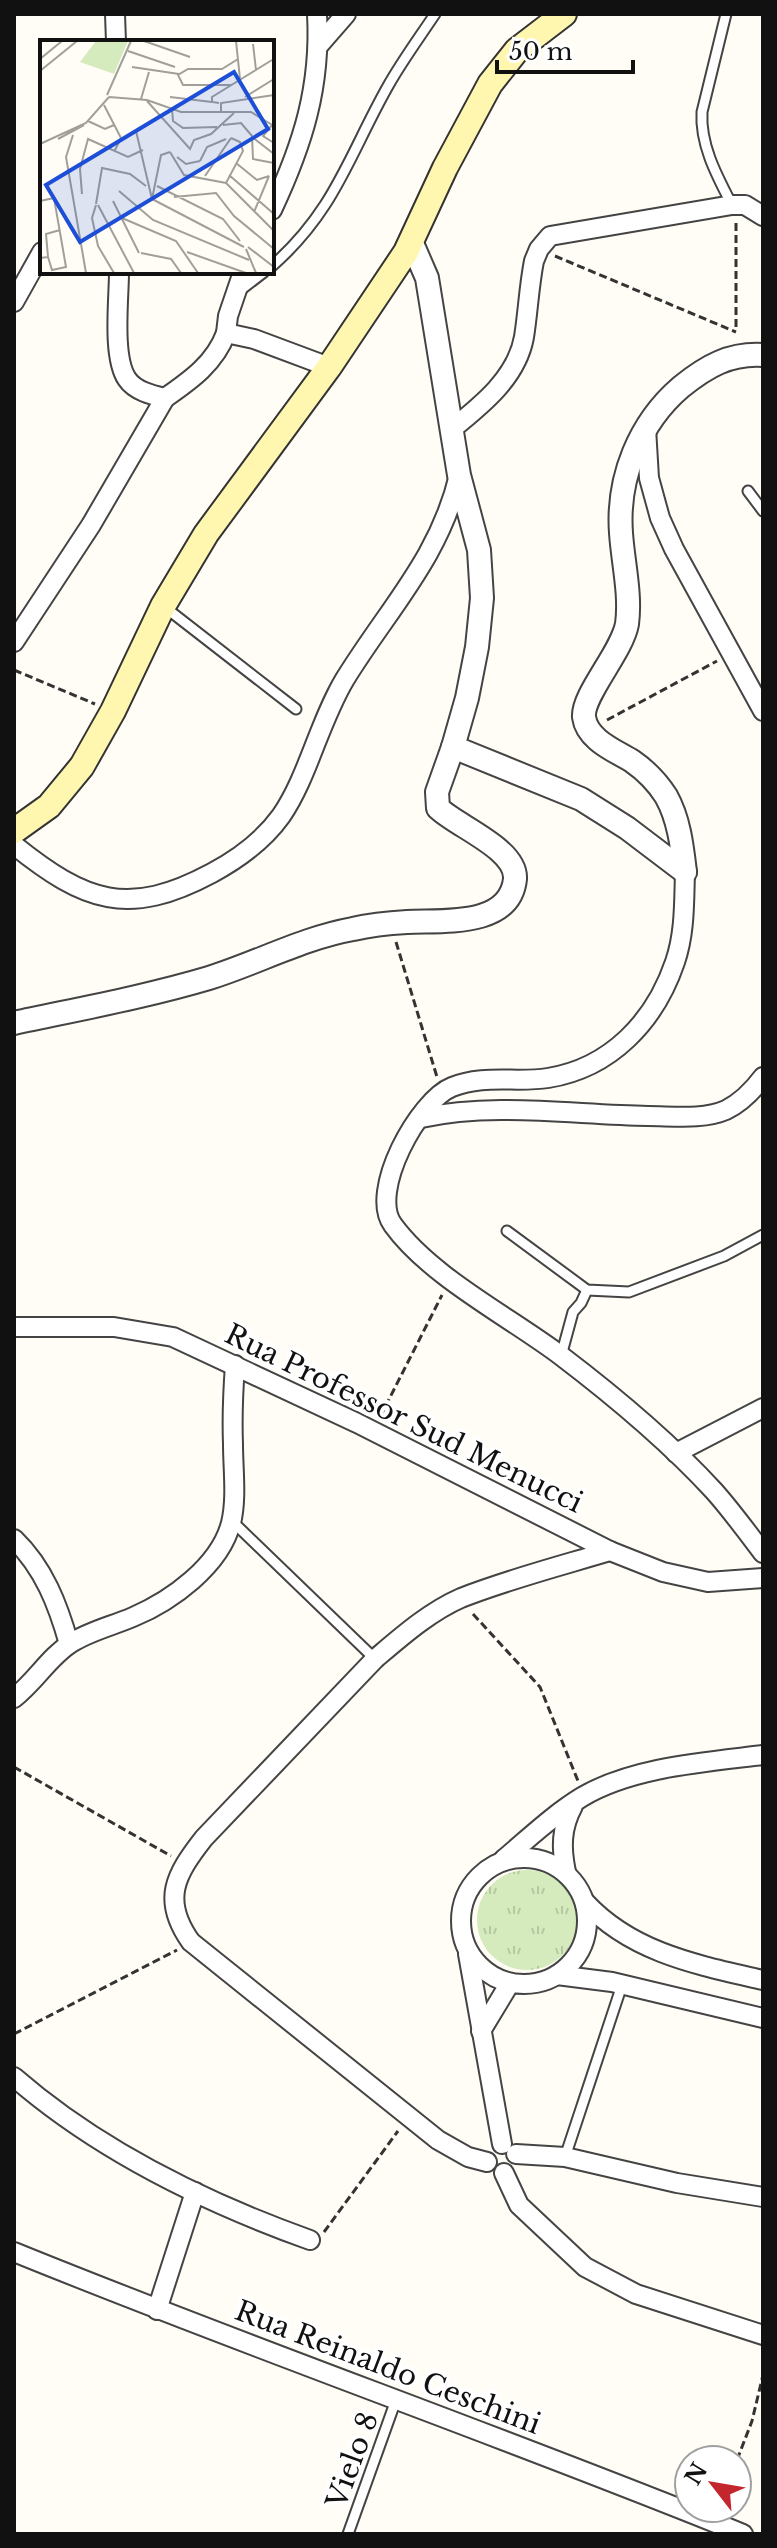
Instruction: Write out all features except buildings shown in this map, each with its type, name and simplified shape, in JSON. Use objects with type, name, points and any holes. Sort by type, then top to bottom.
[{"type":"main road","points":[[14,831],[49,806],[82,766],[113,711],[163,606],[206,534],[384,289],[490,84],[528,39],[564,14]]},
{"type":"street","points":[[115,14],[116,40]]},
{"type":"street","points":[[274,205],[311,111],[319,45],[317,14]]},
{"type":"street","points":[[319,45],[346,14]]},
{"type":"street","points":[[528,39],[545,14]]},
{"type":"street","points":[[452,429],[477,409],[514,366],[524,340],[531,277],[539,249],[550,236],[747,205],[763,216]]},
{"type":"street","points":[[14,1023],[180,987],[350,929],[475,918],[495,911],[508,897],[515,880],[512,865],[499,849],[451,820],[438,808],[437,792],[453,747],[477,647],[482,598],[479,550],[459,475],[427,278],[411,241]]},
{"type":"street","points":[[14,302],[40,256]]},
{"type":"street","points":[[119,274],[119,360],[127,379],[137,388],[165,398]]},
{"type":"street","points":[[14,642],[91,525],[165,398],[206,368],[221,346],[233,296],[242,274]]},
{"type":"street","points":[[226,333],[254,339],[329,367]]},
{"type":"street","points":[[763,355],[736,355],[697,374],[670,397],[646,426],[627,471],[621,503],[626,625],[618,650],[588,703],[584,717],[601,743],[650,776],[666,796],[675,818],[685,872],[683,921],[675,962],[636,1031],[610,1055],[580,1071],[545,1079],[473,1080],[441,1092],[400,1148],[388,1178],[386,1200],[390,1221],[422,1257],[561,1356],[676,1453],[716,1493],[763,1553]]},
{"type":"street","points":[[646,426],[649,478],[660,518],[763,711]]},
{"type":"street","points":[[14,845],[45,870],[86,891],[120,900],[152,899],[184,888],[229,864],[259,842],[282,815],[342,684],[435,544],[452,506],[459,475]]},
{"type":"street","points":[[453,747],[581,799],[627,828],[685,872]]},
{"type":"street","points":[[421,1118],[470,1109],[587,1116],[705,1116],[728,1109],[754,1089],[763,1077]]},
{"type":"street","name":"Rua Professor Sud Menucci","points":[[14,1327],[114,1327],[173,1337],[373,1431],[610,1551],[663,1572],[708,1582],[763,1578]]},
{"type":"street","points":[[14,1698],[69,1644],[165,1601],[189,1583],[214,1556],[227,1536],[232,1521],[235,1365]]},
{"type":"street","points":[[676,1453],[763,1408]]},
{"type":"street","points":[[14,1539],[26,1550],[50,1586],[69,1644]]},
{"type":"street","points":[[610,1551],[459,1599],[428,1617],[375,1659],[204,1838],[184,1863],[173,1889],[174,1910],[191,1942],[438,2140],[468,2157],[487,2162],[494,2172],[504,2173],[516,2164],[509,2149],[481,2031],[461,1930],[466,1896],[481,1875],[580,1798],[620,1781],[668,1768],[763,1755]]},
{"type":"street","points":[[566,1872],[562,1838],[565,1820],[580,1798]]},
{"type":"street","points":[[466,1947],[477,1963],[492,1975],[510,1983],[534,1983],[557,1975],[573,1961],[584,1943],[588,1923],[585,1902],[578,1886],[566,1872],[547,1861],[524,1857],[502,1861]]},
{"type":"street","points":[[585,1902],[618,1932],[641,1945],[690,1963],[763,1980]]},
{"type":"street","points":[[557,1975],[622,1985],[763,2018]]},
{"type":"street","points":[[481,2031],[510,1983]]},
{"type":"street","points":[[14,2077],[90,2136],[139,2164],[195,2192],[310,2240]]},
{"type":"street","points":[[487,2162],[490,2150],[509,2149],[565,2157],[677,2183],[763,2197]]},
{"type":"street","points":[[504,2173],[519,2205],[585,2267],[636,2294],[763,2335]]},
{"type":"street","points":[[157,2310],[195,2192]]},
{"type":"street","name":"Rua Reinaldo Ceschini","points":[[14,2252],[157,2310],[743,2534]]},
{"type":"lane","points":[[274,264],[301,240],[322,212],[388,86],[435,14]]},
{"type":"lane","points":[[726,14],[701,127],[718,178],[747,205]]},
{"type":"lane","points":[[233,296],[261,274]]},
{"type":"lane","points":[[748,491],[763,511]]},
{"type":"lane","points":[[163,606],[296,709]]},
{"type":"lane","points":[[507,1231],[587,1290],[629,1292],[724,1256],[763,1235]]},
{"type":"lane","points":[[561,1356],[573,1312],[587,1290]]},
{"type":"lane","points":[[232,1521],[375,1659]]},
{"type":"lane","points":[[565,2157],[622,1985]]},
{"type":"lane","name":"Vielo 8","points":[[348,2534],[396,2400]]},
{"type":"path","points":[[736,355],[737,242],[747,205]]},
{"type":"path","points":[[539,249],[736,332]]},
{"type":"path","points":[[590,730],[732,653]]},
{"type":"path","points":[[14,670],[99,705]]},
{"type":"path","points":[[390,924],[441,1092]]},
{"type":"path","points":[[373,1431],[450,1278]]},
{"type":"path","points":[[459,1599],[540,1687],[580,1798]]},
{"type":"path","points":[[14,1767],[184,1863]]},
{"type":"path","points":[[14,2034],[191,1942]]},
{"type":"path","points":[[310,2240],[322,2235],[410,2115]]},
{"type":"path","points":[[743,2444],[763,2375]]},
{"type":"green space","points":[[527,1870],[546,1874],[562,1885],[573,1901],[577,1920],[573,1939],[562,1955],[546,1966],[527,1970],[508,1966],[492,1955],[481,1939],[477,1920],[481,1901],[492,1885],[508,1874]]}]
